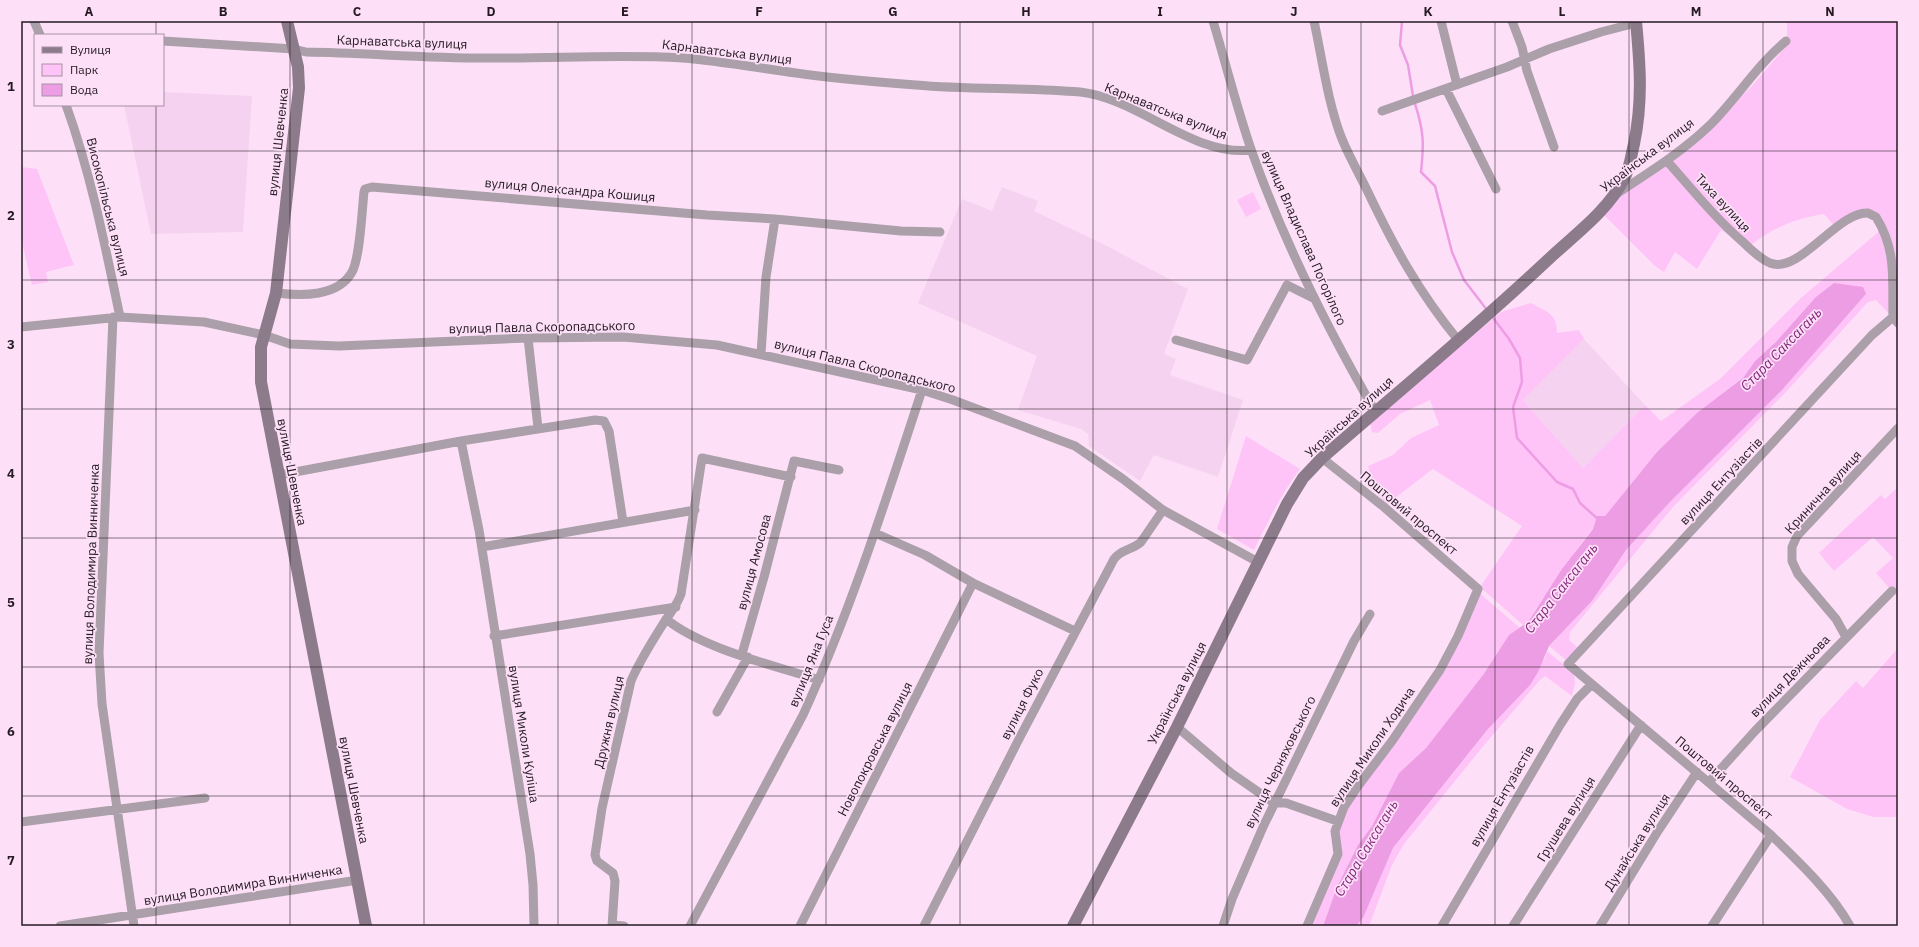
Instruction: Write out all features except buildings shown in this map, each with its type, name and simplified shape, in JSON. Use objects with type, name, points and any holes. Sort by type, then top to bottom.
[{"type":"street","points":[[34,21],[40,34]]},
{"type":"street","name":"вулиця Шевченка","points":[[287,21],[298,67],[299,88],[276,293],[270,319],[264,335],[260,360],[261,382],[366,926]]},
{"type":"street","name":"вулиця Владислава Погорілого","points":[[1213,21],[1251,150],[1268,193],[1336,343],[1375,411]]},
{"type":"street","points":[[1314,21],[1332,105],[1342,138],[1382,222],[1408,271],[1434,311],[1458,340]]},
{"type":"street","points":[[1441,21],[1457,85]]},
{"type":"street","points":[[1512,21],[1526,60],[1527,71],[1554,147]]},
{"type":"street","points":[[1382,111],[1526,60],[1549,49],[1636,22],[1641,74],[1638,124],[1631,161],[1624,178],[1613,196]]},
{"type":"street","name":"Карнаватська вулиця","points":[[164,41],[294,48],[306,52],[483,58],[684,58],[800,74],[916,85],[965,89],[1037,89],[1084,92],[1120,103],[1207,144],[1226,150],[1251,150]]},
{"type":"street","name":"Українська вулиця","points":[[1073,926],[1177,727],[1258,562],[1295,490],[1303,478],[1322,458],[1375,411],[1500,305],[1591,219],[1613,196],[1667,161],[1710,125],[1741,90],[1768,55],[1786,41]]},
{"type":"street","points":[[1446,89],[1496,189]]},
{"type":"street","name":"Високопільська вулиця","points":[[66,106],[80,144],[105,242],[117,317]]},
{"type":"street","name":"Тиха вулиця","points":[[1667,161],[1720,222],[1753,251],[1771,264],[1781,265],[1794,260],[1854,217],[1868,213],[1876,217],[1889,243],[1893,264],[1896,320]]},
{"type":"street","name":"вулиця Олександра Кошиця","points":[[276,293],[295,295],[318,293],[342,285],[353,271],[359,242],[364,192],[368,187],[483,195],[707,215],[775,219],[900,231],[940,232]]},
{"type":"street","points":[[761,354],[766,277],[775,219]]},
{"type":"street","points":[[1176,340],[1247,360],[1287,285],[1315,299]]},
{"type":"street","name":"вулиця Павла Скоропадського","points":[[21,326],[117,317],[204,322],[264,335],[290,344],[339,346],[528,338],[623,337],[717,345],[922,390],[953,400],[1075,446],[1123,479],[1163,510],[1258,562]]},
{"type":"street","name":"вулиця Володимира Винниченка","points":[[117,317],[99,653],[102,704],[116,810],[134,926]]},
{"type":"street","name":"вулиця Ентузіастів","points":[[1568,664],[1872,335],[1896,320]]},
{"type":"street","points":[[528,338],[538,428]]},
{"type":"street","name":"вулиця Яна Гуса","points":[[690,926],[803,715],[819,680],[875,533],[922,390]]},
{"type":"street","points":[[279,475],[538,428],[595,420],[604,421],[609,431],[623,522]]},
{"type":"street","name":"Кринична вулиця","points":[[1846,637],[1836,619],[1798,574],[1792,561],[1792,546],[1797,536],[1898,428]]},
{"type":"street","name":"вулиця Миколи Куліша","points":[[461,441],[482,547],[494,636],[530,854],[533,885],[534,926]]},
{"type":"street","name":"Дружня вулиця","points":[[624,926],[612,925],[613,874],[597,861],[595,854],[598,832],[631,681],[637,667],[666,619],[676,607],[681,594],[702,458],[791,477]]},
{"type":"street","name":"Поштовий проспект","points":[[1322,458],[1384,507],[1478,589]]},
{"type":"street","name":"вулиця Амосова","points":[[717,712],[745,656],[794,461],[839,470]]},
{"type":"street","points":[[482,547],[695,510]]},
{"type":"street","name":"вулиця Фуко","points":[[924,926],[1075,631],[1114,559],[1120,552],[1134,547],[1141,542],[1163,510]]},
{"type":"street","points":[[875,533],[925,555],[973,583],[1075,631]]},
{"type":"street","name":"Новопокровська вулиця","points":[[800,926],[973,583]]},
{"type":"street","name":"вулиця Миколи Ходича","points":[[1307,926],[1320,892],[1338,854],[1335,831],[1337,821],[1358,786],[1392,741],[1440,670],[1458,636],[1478,589]]},
{"type":"street","name":"вулиця Дежньова","points":[[1709,782],[1892,590]]},
{"type":"street","points":[[494,636],[676,607]]},
{"type":"street","name":"вулиця Черняховського","points":[[1224,926],[1232,899],[1274,803],[1354,641],[1370,614]]},
{"type":"street","points":[[666,619],[678,629],[714,645],[819,680]]},
{"type":"street","name":"Поштовий проспект","points":[[1568,664],[1591,685],[1641,725],[1771,835],[1792,855],[1820,886],[1836,905],[1850,926]]},
{"type":"street","name":"вулиця Ентузіастів","points":[[1442,926],[1560,724],[1577,699],[1591,685]]},
{"type":"street","name":"Грушева вулиця","points":[[1513,926],[1641,725]]},
{"type":"street","points":[[1177,727],[1231,773],[1274,803],[1286,802],[1337,821]]},
{"type":"street","name":"Дунайська вулиця","points":[[1600,926],[1658,831],[1697,772]]},
{"type":"street","points":[[21,822],[205,798]]},
{"type":"street","points":[[1712,926],[1771,835]]},
{"type":"street","name":"вулиця Володимира Винниченка","points":[[60,926],[358,880]]},
{"type":"shaded area","points":[[164,92],[252,96],[243,232],[151,234],[124,106],[164,106]]},
{"type":"shaded area","points":[[1002,187],[1038,201],[1034,211],[1105,245],[1188,289],[1164,354],[1176,359],[1170,375],[1243,400],[1218,477],[1154,455],[1140,481],[1089,446],[1088,434],[1081,429],[1018,410],[1037,356],[918,303],[962,199],[992,211]]},
{"type":"shaded area","points":[[1584,339],[1645,405],[1583,468],[1523,400]]},
{"type":"green space","points":[[1787,21],[1898,21],[1898,323],[1876,300],[1868,302],[1785,393],[1673,507],[1570,632],[1569,640],[1579,649],[1566,660],[1549,646],[1592,601],[1626,550],[1669,503],[1782,390],[1866,294],[1776,342],[1755,361],[1743,378],[1657,452],[1605,516],[1597,516],[1593,528],[1577,549],[1528,622],[1523,625],[1480,587],[1522,526],[1433,469],[1387,504],[1374,491],[1368,466],[1393,455],[1411,438],[1439,425],[1430,400],[1400,414],[1378,433],[1372,432],[1370,423],[1501,312],[1531,303],[1546,311],[1553,317],[1557,326],[1557,333],[1579,330],[1584,339],[1523,400],[1583,468],[1645,405],[1661,421],[1720,379],[1801,298],[1883,228],[1868,213],[1836,228],[1824,214],[1803,218],[1782,226],[1763,236],[1746,249],[1734,238],[1721,230],[1697,269],[1675,252],[1664,272],[1655,266],[1603,214],[1616,198],[1692,145],[1752,86],[1787,45]]},
{"type":"green space","points":[[21,167],[37,169],[74,265],[46,272],[48,282],[32,285],[21,238]]},
{"type":"green space","points":[[1253,192],[1261,209],[1246,217],[1237,200]]},
{"type":"green space","points":[[1246,436],[1300,469],[1281,498],[1254,550],[1217,529]]},
{"type":"green space","points":[[1898,487],[1898,598],[1876,573],[1893,558],[1873,537],[1834,571],[1819,553],[1881,495],[1885,499]]},
{"type":"green space","points":[[1477,591],[1520,628],[1509,635],[1483,675],[1426,748],[1399,773],[1372,826],[1358,845],[1337,887],[1323,926],[1307,926],[1338,854],[1337,821],[1440,670]]},
{"type":"green space","points":[[1898,648],[1898,817],[1874,817],[1847,809],[1790,777],[1820,720],[1856,681],[1863,688]]},
{"type":"green space","points":[[1547,651],[1574,673],[1575,683],[1572,696],[1545,676],[1540,680],[1485,744],[1404,844],[1392,865],[1369,926],[1356,926],[1363,918],[1393,848],[1545,658]]},
{"type":"water","name":"Стара Саксагань","points":[[1834,283],[1863,287],[1866,294],[1782,390],[1669,503],[1626,550],[1592,601],[1549,646],[1538,672],[1530,685],[1488,729],[1393,848],[1363,918],[1356,926],[1323,926],[1337,887],[1358,845],[1372,826],[1399,773],[1426,748],[1483,675],[1509,635],[1528,622],[1562,569],[1593,529],[1597,516],[1605,516],[1657,452],[1697,413],[1743,378],[1755,361],[1776,342],[1816,297]]},
{"type":"waterway","points":[[1402,21],[1400,45],[1408,65],[1413,96]]},
{"type":"waterway","points":[[1415,104],[1420,122],[1422,138],[1423,153],[1421,172],[1435,186],[1452,252],[1464,280],[1487,310]]},
{"type":"waterway","points":[[1491,315],[1509,339],[1520,358],[1522,382],[1513,407],[1517,438],[1557,482],[1573,489],[1580,503],[1599,520]]}]
